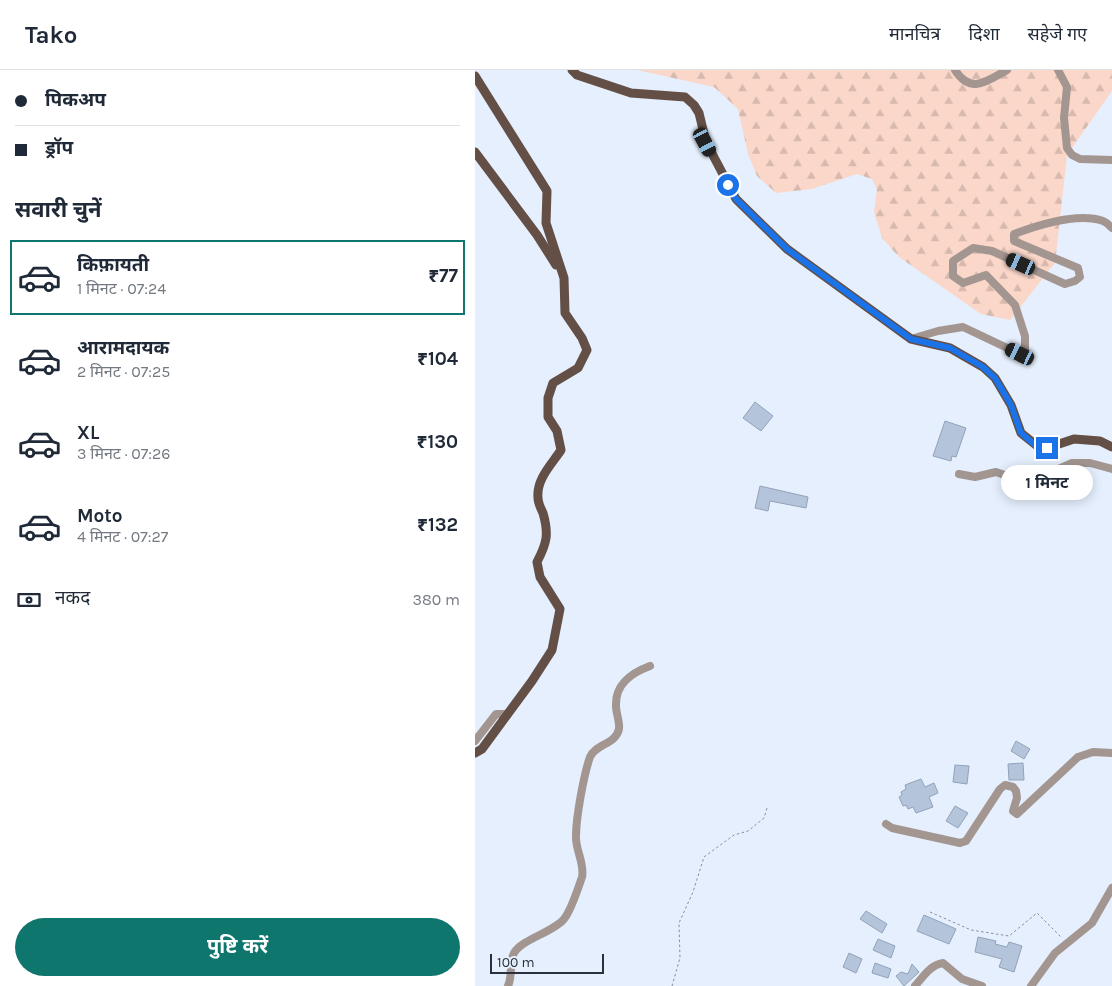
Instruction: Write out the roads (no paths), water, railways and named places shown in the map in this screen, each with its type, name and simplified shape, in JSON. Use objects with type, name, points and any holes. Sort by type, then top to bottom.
[{"type":"main road","points":[[572,70],[577,75],[631,93],[685,97],[694,104],[699,114],[705,142],[736,199],[787,249],[911,339],[950,348],[983,367],[995,378],[1011,405],[1021,433],[1035,445],[1047,448],[1073,440],[1100,441],[1112,447]]},
{"type":"main road","points":[[475,76],[547,191],[546,223],[565,278],[565,313],[583,338],[587,350],[578,368],[553,383],[548,398],[548,417],[557,431],[561,450],[547,466],[540,486],[538,498],[547,526],[546,545],[537,562],[540,577],[559,609],[552,650],[482,749],[475,753]]},
{"type":"main road","points":[[475,152],[537,235],[565,278]]},
{"type":"street","points":[[955,70],[960,77],[970,84],[982,83],[1007,70]]},
{"type":"street","points":[[1058,70],[1067,87],[1064,118],[1067,148],[1072,155],[1080,159],[1112,160]]},
{"type":"street","points":[[911,339],[938,330],[963,327],[1020,354],[1025,351],[1025,336],[1015,305],[986,275],[963,284],[953,276],[953,262],[973,248],[991,252],[1065,284],[1075,281],[1080,277],[1078,268],[1014,241],[1015,234],[1032,227],[1080,218],[1104,221],[1112,228]]},
{"type":"street","points":[[959,474],[975,477],[996,472],[1024,482],[1032,481],[1072,463],[1090,463],[1112,469]]},
{"type":"street","points":[[508,986],[512,979],[513,954],[520,947],[564,919],[574,898],[583,875],[576,837],[591,756],[596,748],[605,745],[614,738],[619,729],[616,704],[620,686],[631,674],[650,666]]},
{"type":"street","points":[[475,742],[496,714],[508,714]]},
{"type":"street","points":[[886,824],[892,828],[960,843],[966,841],[1000,789],[1005,785],[1013,787],[1016,791],[1017,798],[1013,812],[1017,814],[1077,757],[1093,752],[1112,752]]},
{"type":"street","points":[[1031,986],[1055,953],[1093,923],[1112,888]]},
{"type":"street","points":[[915,986],[931,968],[943,963],[962,979],[982,986]]}]
